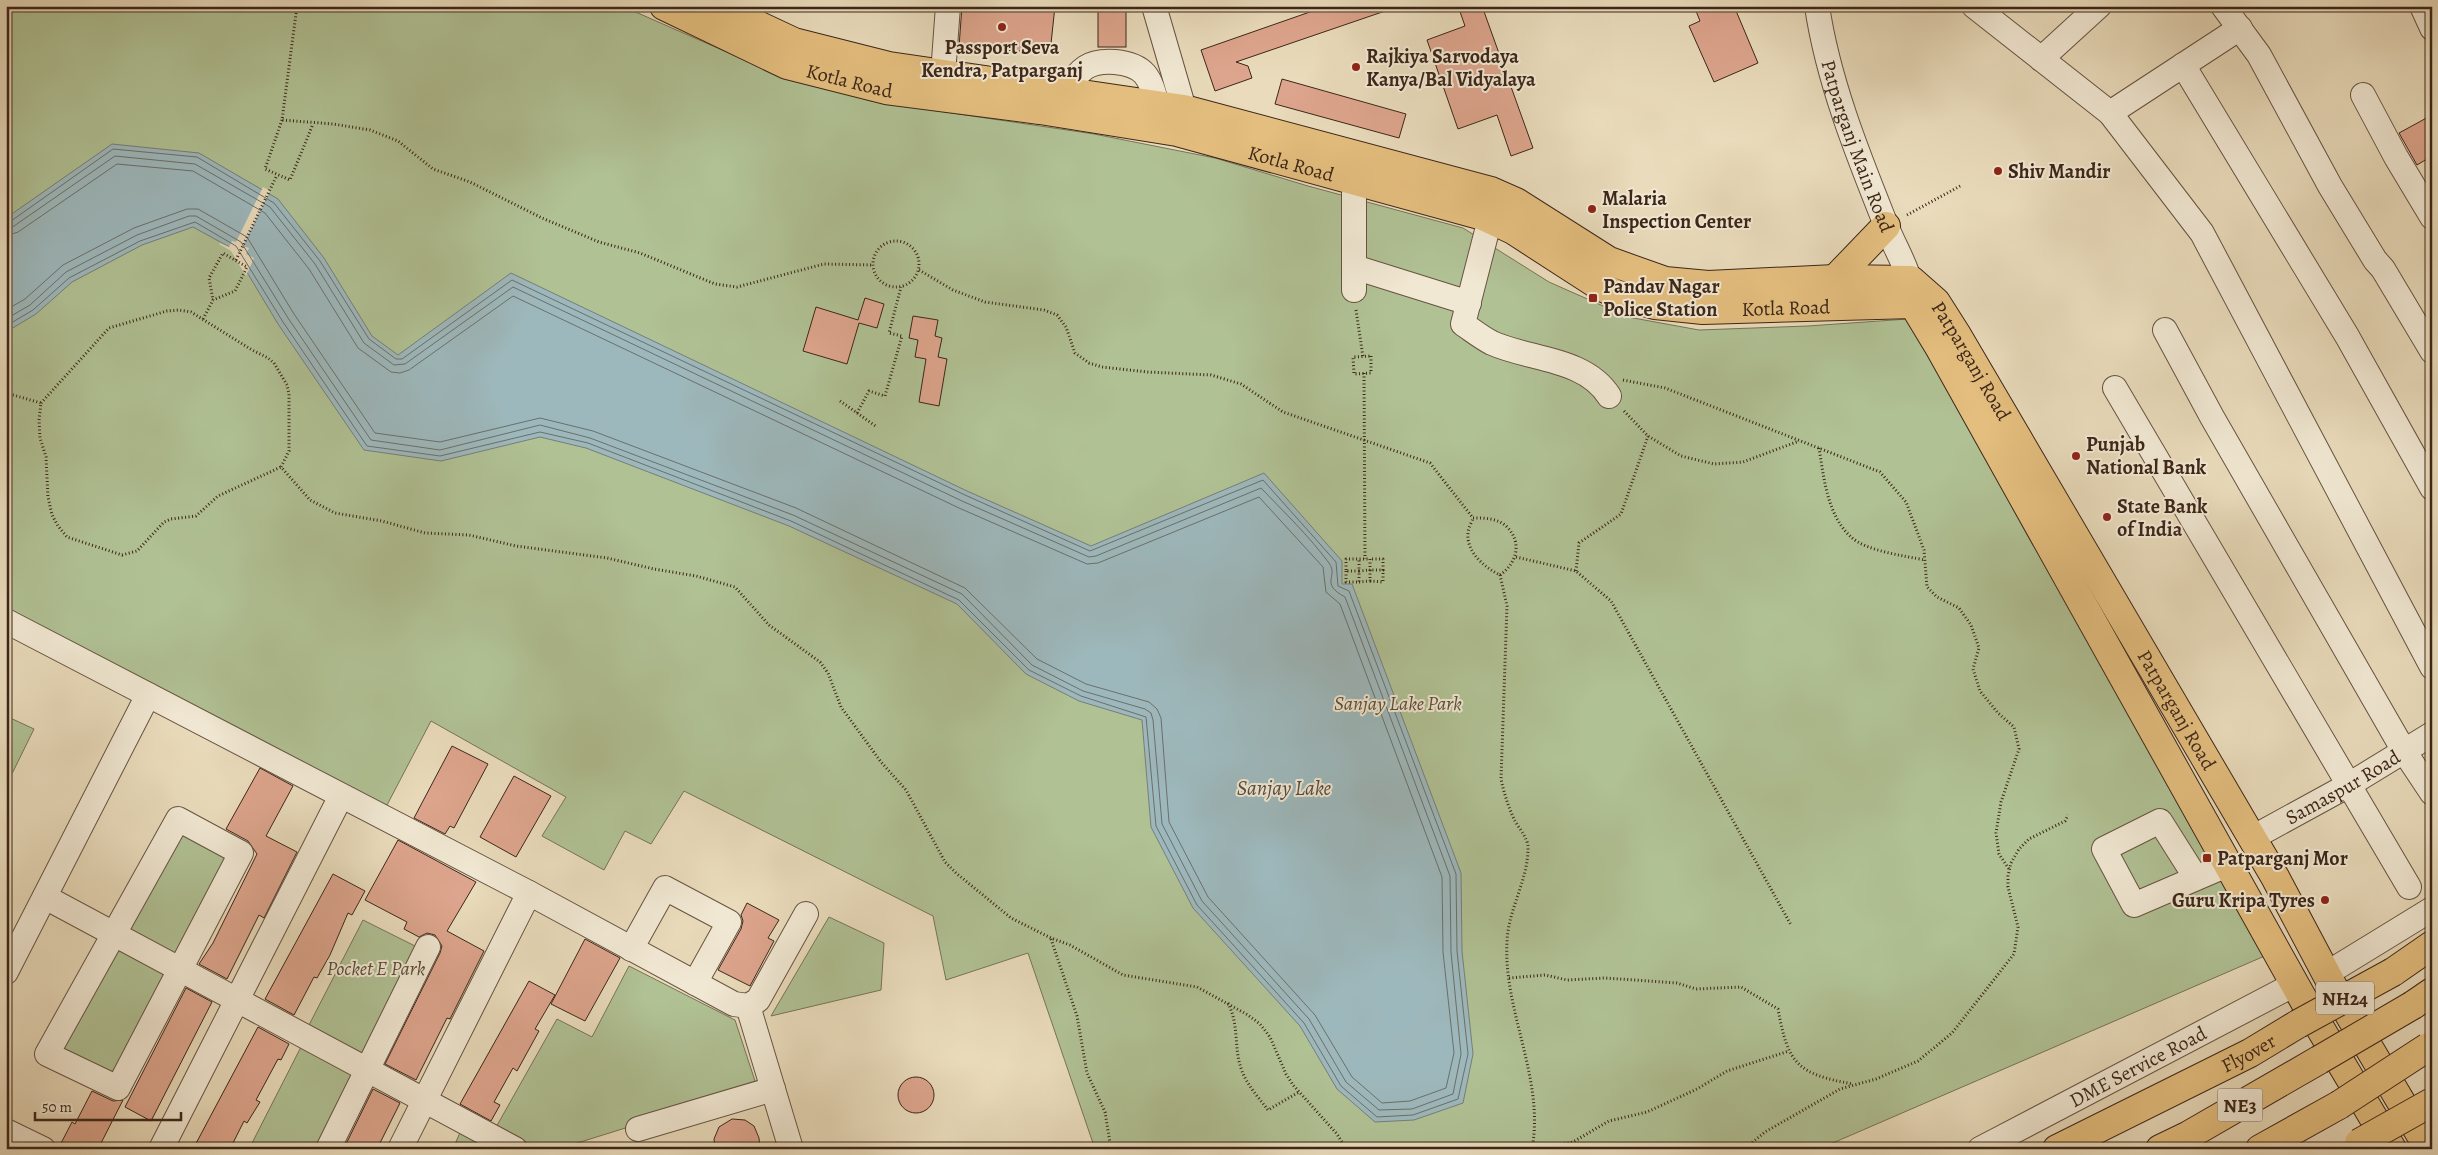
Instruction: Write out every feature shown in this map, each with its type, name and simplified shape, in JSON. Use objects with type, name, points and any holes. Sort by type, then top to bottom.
[{"type":"main road","name":"Kotla Road","points":[[664,6],[787,65],[886,90],[1040,110],[1176,132],[1490,219],[1514,230],[1598,285],[1616,294],[1656,305],[1703,310],[1912,292]]},
{"type":"main road","name":"Kotla Road","points":[[717,6],[753,15],[794,42],[889,66],[1184,109],[1491,191],[1516,202],[1609,261],[1651,277],[1679,283],[1708,285],[1835,279],[1912,292]]},
{"type":"main road","points":[[1835,279],[1886,226]]},
{"type":"main road","name":"Patparganj Road","points":[[1912,292],[1936,302],[1957,336],[2252,838],[2326,974],[2430,1148]]},
{"type":"main road","name":"Patparganj Road","points":[[1912,292],[2295,984],[2392,1149]]},
{"type":"main road","name":"Flyover","points":[[2057,1149],[2250,1053],[2298,1024],[2393,972],[2432,945]]},
{"type":"main road","name":"NE3","points":[[2160,1149],[2205,1126],[2432,992]]},
{"type":"main road","name":"NE3","points":[[2260,1149],[2339,1105],[2432,1045]]},
{"type":"main road","points":[[2349,1149],[2432,1102]]},
{"type":"street","points":[[944,74],[948,6]]},
{"type":"street","points":[[1154,6],[1184,109]]},
{"type":"street","name":"Patparganj Main Road","points":[[1817,6],[1840,100],[1912,292]]},
{"type":"street","points":[[1974,6],[2110,113],[2202,234],[2432,667]]},
{"type":"street","points":[[2041,59],[2099,6]]},
{"type":"street","points":[[2223,6],[2259,55],[2330,186],[2432,351]]},
{"type":"street","points":[[2422,6],[2432,28]]},
{"type":"street","points":[[753,15],[769,56]]},
{"type":"street","points":[[2110,113],[2240,28]]},
{"type":"street","points":[[1065,91],[1083,69],[1099,61],[1136,65],[1146,75],[1153,88],[1156,104]]},
{"type":"street","points":[[2183,65],[2346,336],[2432,488]]},
{"type":"street","points":[[2363,95],[2396,157],[2432,216]]},
{"type":"street","points":[[1354,180],[1354,278],[1469,303]]},
{"type":"street","points":[[1490,219],[1463,324],[1492,343],[1588,373],[1602,384],[1609,396]]},
{"type":"street","points":[[2165,330],[2212,417],[2404,751],[2432,793]]},
{"type":"street","points":[[2115,388],[2409,887]]},
{"type":"street","points":[[6,621],[528,893],[734,1004],[748,1006],[758,1000],[806,914]]},
{"type":"street","points":[[6,972],[148,695]]},
{"type":"street","name":"Samaspur Road","points":[[2252,838],[2348,786],[2432,734]]},
{"type":"street","points":[[161,1149],[342,796]]},
{"type":"street","points":[[178,819],[241,853],[182,969],[118,1088],[47,1054],[178,819]]},
{"type":"street","points":[[2196,878],[2230,866]]},
{"type":"street","points":[[632,949],[665,888],[729,922],[695,983]]},
{"type":"street","points":[[400,1149],[528,893]]},
{"type":"street","points":[[45,896],[426,1099],[515,1149]]},
{"type":"street","points":[[2326,974],[2432,909]]},
{"type":"street","points":[[328,1149],[428,947]]},
{"type":"street","name":"DME Service Road","points":[[1980,1149],[2295,984]]},
{"type":"street","points":[[748,1006],[791,1149]]},
{"type":"street","points":[[638,1129],[773,1089]]},
{"type":"street","points":[[6,1131],[43,1149]]},
{"type":"path","points":[[297,6],[282,120],[265,169],[290,180],[313,124]]},
{"type":"path","points":[[282,120],[313,124],[333,124],[370,130],[398,141],[433,169],[470,182],[542,218],[598,242],[640,253],[715,284],[736,287],[824,264],[873,265]]},
{"type":"path","points":[[236,260],[277,174]]},
{"type":"path","points":[[1886,226],[1962,185]]},
{"type":"path","points":[[897,241],[905,242],[916,250],[919,270],[914,280],[901,287],[891,287],[882,282],[875,274],[873,259],[883,244],[897,241]]},
{"type":"path","points":[[203,320],[213,300],[209,278],[223,253],[247,267],[235,290],[213,300]]},
{"type":"path","points":[[919,270],[953,290],[985,302],[1044,310],[1057,315],[1066,327],[1075,354],[1089,363],[1102,367],[1148,372],[1211,375],[1241,384],[1282,412],[1430,463],[1473,518]]},
{"type":"path","points":[[1354,278],[1363,357]]},
{"type":"path","points":[[857,413],[869,390],[886,396],[902,336],[889,333],[901,287]]},
{"type":"path","points":[[167,311],[191,312],[203,320],[268,358],[274,363],[287,385],[289,451],[281,467],[218,496],[196,516],[171,519],[164,522],[138,551],[122,555],[67,537],[52,515],[48,497],[46,457],[40,438],[39,420],[41,403],[109,328],[167,311]]},
{"type":"path","points":[[1371,356],[1371,373],[1354,374],[1353,357],[1363,357],[1371,356]]},
{"type":"path","points":[[1588,373],[1665,388],[1880,472],[1906,502],[1924,550],[1927,587],[1937,597],[1959,608],[1971,624],[1979,648],[1973,669],[1980,691],[1998,713],[2014,727],[2019,749],[2000,802],[1996,833],[1999,854],[2009,869]]},
{"type":"path","points":[[1364,374],[1364,439],[1370,582]]},
{"type":"path","points":[[6,393],[41,403]]},
{"type":"path","points":[[1609,396],[1648,436],[1681,456],[1714,464],[1743,462],[1800,441]]},
{"type":"path","points":[[840,401],[877,427]]},
{"type":"path","points":[[1576,571],[1578,543],[1621,514],[1648,436]]},
{"type":"path","points":[[1819,448],[1832,511],[1852,538],[1881,551],[1925,560]]},
{"type":"path","points":[[281,467],[310,500],[334,513],[382,521],[425,533],[469,534],[516,546],[607,558],[696,576],[735,587],[769,625],[820,662],[828,673],[841,707],[881,762],[906,790],[945,862],[1011,918],[1051,938],[1070,945],[1123,975],[1189,985],[1227,1003],[1260,1024],[1277,1049],[1286,1074],[1337,1134],[1346,1149]]},
{"type":"path","points":[[1473,518],[1488,518],[1508,528],[1515,542],[1516,558],[1508,569],[1500,575]]},
{"type":"path","points":[[1473,518],[1468,533],[1470,544],[1476,557],[1486,568],[1500,575]]},
{"type":"path","points":[[1516,558],[1576,571],[1611,601],[1792,925]]},
{"type":"path","points":[[1359,559],[1359,582]]},
{"type":"path","points":[[1368,559],[1383,559],[1383,582],[1346,582],[1346,560],[1368,559]]},
{"type":"path","points":[[1346,570],[1383,570]]},
{"type":"path","points":[[1500,575],[1506,606],[1501,779],[1504,795],[1528,843],[1527,863],[1509,921],[1506,943],[1510,998],[1532,1098],[1532,1149]]},
{"type":"path","points":[[1744,1149],[1765,1132],[1840,1089],[1905,1068],[1927,1056],[1964,1020],[1973,1005],[2008,964],[2014,954],[2018,927],[2008,887],[2009,869],[2019,849],[2029,839],[2065,821],[2068,815]]},
{"type":"path","points":[[1051,938],[1077,1016],[1087,1074],[1105,1112],[1111,1149]]},
{"type":"path","points":[[1509,978],[1545,974],[1567,980],[1605,978],[1677,983],[1696,990],[1741,987],[1778,1009],[1784,1042],[1794,1061],[1826,1079],[1856,1085]]},
{"type":"path","points":[[1227,1003],[1234,1015],[1237,1028],[1239,1061],[1242,1072],[1268,1110],[1300,1092]]},
{"type":"path","points":[[1544,1149],[1573,1142],[1609,1120],[1647,1112],[1697,1090],[1727,1071],[1789,1051]]},
{"type":"green space","name":"Sanjay Lake Park","points":[[6,6],[622,6],[763,68],[871,101],[1094,134],[1215,158],[1308,186],[1463,228],[1549,282],[1628,317],[1699,330],[1808,326],[1908,319],[2267,955],[1819,1149],[1095,1149],[1028,953],[946,980],[933,916],[684,791],[651,844],[625,831],[604,870],[542,836],[566,797],[431,721],[387,805],[341,796],[6,621]]},
{"type":"green space","points":[[6,716],[34,729],[6,786]]},
{"type":"green space","points":[[180,824],[237,855],[179,963],[122,933]]},
{"type":"green space","points":[[829,917],[884,943],[881,990],[771,1016]]},
{"type":"green space","name":"Pocket E Park","points":[[363,920],[423,950],[366,1057],[309,1025]]},
{"type":"green space","points":[[117,942],[174,972],[115,1081],[58,1051]]},
{"type":"green space","points":[[629,966],[735,1020],[757,1087],[558,1149],[526,1149],[495,1129],[557,1019],[592,1037]]},
{"type":"green space","points":[[302,1045],[359,1074],[322,1149],[249,1149]]},
{"type":"green space","points":[[464,1123],[506,1149],[453,1149]]},
{"type":"water","name":"Sanjay Lake","points":[[112,144],[199,153],[278,199],[324,258],[372,336],[398,355],[511,273],[967,491],[1091,546],[1264,473],[1342,561],[1342,584],[1352,584],[1461,873],[1462,951],[1473,1054],[1463,1103],[1414,1120],[1375,1122],[1337,1089],[1300,1026],[1193,908],[1151,827],[1142,720],[1079,701],[1026,674],[957,604],[789,526],[586,448],[540,437],[441,461],[364,450],[278,324],[233,249],[193,227],[142,245],[72,282],[36,314],[6,332],[6,218]]},
{"type":"pier","points":[[263,187],[270,191],[243,246],[249,248],[246,254],[254,258],[246,276],[231,251],[219,244],[229,247],[232,241],[236,242]]},
{"type":"building","name":"Passport Seva Kendra, Patparganj","points":[[962,6],[1055,6],[1050,53],[959,47]]},
{"type":"building","points":[[1098,6],[1126,6],[1126,47],[1098,47]]},
{"type":"building","points":[[1327,6],[1390,6],[1391,9],[1236,62],[1248,66],[1252,78],[1215,91],[1201,50]]},
{"type":"building","points":[[1458,6],[1482,6],[1533,148],[1511,156],[1497,115],[1458,129],[1427,40],[1465,26]]},
{"type":"building","points":[[1694,6],[1734,6],[1758,63],[1714,82],[1689,26],[1700,21]]},
{"type":"building","points":[[1282,79],[1406,114],[1399,138],[1275,104]]},
{"type":"building","points":[[2432,115],[2432,156],[2417,165],[2399,133]]},
{"type":"building","points":[[865,298],[884,304],[877,328],[859,323],[847,364],[803,351],[816,307],[858,320]]},
{"type":"building","points":[[913,316],[938,320],[935,336],[942,338],[938,357],[947,359],[939,406],[919,402],[926,359],[915,357],[918,340],[909,338]]},
{"type":"building","points":[[452,746],[488,764],[454,828],[450,826],[445,834],[414,818]]},
{"type":"building","points":[[260,768],[293,786],[266,836],[297,852],[264,918],[259,915],[227,979],[199,964],[213,943],[257,854],[248,841],[226,829]]},
{"type":"building","points":[[514,776],[551,796],[516,857],[480,837]]},
{"type":"building","points":[[398,840],[476,882],[447,931],[484,951],[450,1019],[447,1018],[416,1080],[385,1064],[442,946],[435,935],[427,933],[419,937],[404,929],[407,922],[365,900]]},
{"type":"building","points":[[333,874],[365,891],[352,915],[348,913],[330,955],[317,978],[314,977],[294,1015],[265,999]]},
{"type":"building","points":[[747,903],[779,920],[768,938],[774,941],[750,986],[718,970],[741,929],[743,921],[741,915]]},
{"type":"building","points":[[585,939],[620,958],[585,1021],[551,1004]]},
{"type":"building","points":[[529,981],[555,995],[535,1029],[539,1031],[517,1071],[513,1068],[494,1102],[500,1105],[491,1121],[460,1104]]},
{"type":"building","points":[[186,988],[212,1002],[151,1121],[125,1107]]},
{"type":"building","points":[[258,1027],[289,1044],[281,1060],[278,1059],[256,1100],[260,1102],[247,1123],[244,1121],[230,1149],[193,1149]]},
{"type":"building","points":[[916,1077],[923,1078],[929,1082],[933,1088],[933,1102],[929,1108],[923,1112],[916,1113],[909,1112],[903,1108],[899,1102],[898,1095],[899,1088],[903,1082],[909,1078]]},
{"type":"building","points":[[373,1089],[400,1103],[377,1149],[356,1149],[346,1144]]},
{"type":"building","points":[[92,1091],[113,1101],[123,1100],[98,1149],[58,1149],[72,1122],[75,1124]]},
{"type":"building","points":[[732,1119],[745,1120],[754,1126],[759,1138],[760,1149],[715,1149],[714,1139],[719,1127]]},
{"type":"place","name":"Passport Seva Kendra, Patparganj","points":[[1002,27]]},
{"type":"place","name":"Rajkiya Sarvodaya Kanya/Bal Vidyalaya","points":[[1356,67]]},
{"type":"place","name":"Shiv Mandir","points":[[1998,171]]},
{"type":"place","name":"Malaria Inspection Center","points":[[1592,209]]},
{"type":"place","name":"Pandav Nagar Police Station","points":[[1593,298]]},
{"type":"place","name":"Punjab National Bank","points":[[2076,456]]},
{"type":"place","name":"State Bank of India","points":[[2107,517]]},
{"type":"place","name":"Patparganj Mor","points":[[2207,858]]},
{"type":"place","name":"Guru Kripa Tyres","points":[[2325,900]]}]
